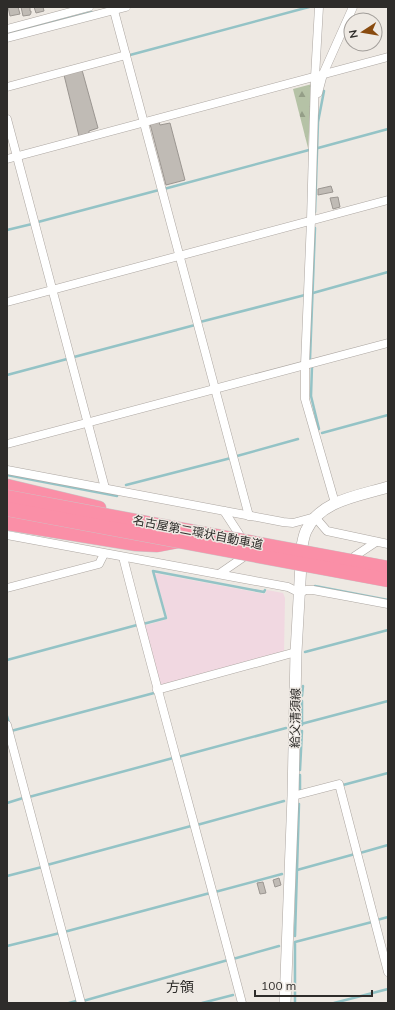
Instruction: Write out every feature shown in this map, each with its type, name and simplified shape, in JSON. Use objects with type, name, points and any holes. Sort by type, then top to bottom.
[{"type":"highway","points":[[7,486],[29,490],[99,508]]},
{"type":"highway","name":"名古屋第二環状自動車道","points":[[7,497],[388,568]]},
{"type":"highway","name":"名古屋第二環状自動車道","points":[[7,510],[388,580]]},
{"type":"highway","points":[[7,523],[122,543],[149,545],[173,542],[211,529]]},
{"type":"main road","name":"給父清須線","points":[[285,1003],[293,796],[296,652],[302,546],[305,532],[315,517],[335,503],[388,487]]},
{"type":"street","points":[[7,29],[89,7]]},
{"type":"street","points":[[7,38],[113,9],[126,7]]},
{"type":"street","points":[[319,7],[319,76],[314,105],[305,399],[335,503]]},
{"type":"street","points":[[319,76],[353,7]]},
{"type":"street","points":[[113,9],[248,516]]},
{"type":"street","points":[[7,87],[126,56]]},
{"type":"street","points":[[7,159],[388,57]]},
{"type":"street","points":[[7,119],[105,488]]},
{"type":"street","points":[[7,302],[388,200]]},
{"type":"street","points":[[7,444],[388,343]]},
{"type":"street","points":[[7,470],[248,516],[293,523],[315,517],[327,531],[388,544]]},
{"type":"street","points":[[224,511],[239,534]]},
{"type":"street","points":[[7,535],[288,587],[300,593],[306,590],[313,590],[388,604]]},
{"type":"street","points":[[219,574],[269,540]]},
{"type":"street","points":[[355,556],[376,542]]},
{"type":"street","points":[[7,588],[99,564],[104,554]]},
{"type":"street","points":[[124,557],[157,690],[242,1003]]},
{"type":"street","points":[[370,559],[388,586]]},
{"type":"street","points":[[157,690],[296,652]]},
{"type":"street","points":[[7,725],[81,1003]]},
{"type":"street","points":[[293,796],[339,784],[388,972]]},
{"type":"shaded area","points":[[154,573],[265,594],[267,590],[283,593],[285,598],[284,653],[159,686],[143,626],[168,619]]},
{"type":"green space","points":[[312,84],[308,148],[293,89]]},
{"type":"building","points":[[8,7],[18,7],[20,14],[10,16]]},
{"type":"building","points":[[21,7],[30,7],[30,15],[23,16]]},
{"type":"building","points":[[34,7],[43,7],[44,11],[36,13]]},
{"type":"building","points":[[82,70],[98,128],[79,136],[64,75]]},
{"type":"building","points":[[159,122],[160,125],[170,123],[185,180],[166,185],[150,124]]},
{"type":"building","points":[[331,186],[333,192],[318,195],[318,189]]},
{"type":"building","points":[[338,197],[340,207],[333,209],[330,198]]},
{"type":"building","points":[[279,878],[281,885],[275,887],[273,880]]},
{"type":"building","points":[[263,882],[266,893],[260,894],[257,883]]},
{"type":"waterway","points":[[130,55],[309,7]]},
{"type":"waterway","points":[[7,34],[92,12]]},
{"type":"waterway","points":[[315,212],[318,122],[324,91]]},
{"type":"waterway","points":[[318,148],[388,129]]},
{"type":"waterway","points":[[164,189],[309,150]]},
{"type":"waterway","points":[[38,222],[159,190]]},
{"type":"waterway","points":[[7,230],[32,224]]},
{"type":"waterway","points":[[310,359],[315,228]]},
{"type":"waterway","points":[[313,293],[388,272]]},
{"type":"waterway","points":[[200,322],[305,295]]},
{"type":"waterway","points":[[74,357],[195,325]]},
{"type":"waterway","points":[[7,375],[67,359]]},
{"type":"waterway","points":[[313,366],[311,396],[319,429]]},
{"type":"waterway","points":[[322,433],[388,415]]},
{"type":"waterway","points":[[237,456],[298,439]]},
{"type":"waterway","points":[[126,485],[231,458]]},
{"type":"waterway","points":[[7,475],[117,496]]},
{"type":"waterway","points":[[143,624],[166,618],[153,571],[264,592],[265,590]]},
{"type":"waterway","points":[[315,586],[388,600]]},
{"type":"waterway","points":[[7,660],[137,625]]},
{"type":"waterway","points":[[305,652],[388,630]]},
{"type":"waterway","points":[[302,696],[303,686]]},
{"type":"waterway","points":[[11,731],[154,693]]},
{"type":"waterway","points":[[302,701],[302,725]]},
{"type":"waterway","points":[[301,724],[388,701]]},
{"type":"waterway","points":[[7,716],[9,723]]},
{"type":"waterway","points":[[178,757],[286,728]]},
{"type":"waterway","points":[[300,770],[302,731]]},
{"type":"waterway","points":[[29,797],[173,758]]},
{"type":"waterway","points":[[343,785],[388,773]]},
{"type":"waterway","points":[[300,775],[300,791]]},
{"type":"waterway","points":[[7,803],[23,798]]},
{"type":"waterway","points":[[197,825],[284,801]]},
{"type":"waterway","points":[[295,936],[299,804]]},
{"type":"waterway","points":[[47,867],[47,865],[191,826]]},
{"type":"waterway","points":[[360,853],[388,845]]},
{"type":"waterway","points":[[297,870],[355,854]]},
{"type":"waterway","points":[[7,876],[42,867]]},
{"type":"waterway","points":[[215,892],[282,874]]},
{"type":"waterway","points":[[64,932],[210,893]]},
{"type":"waterway","points":[[377,920],[388,917]]},
{"type":"waterway","points":[[295,1003],[295,942],[372,922]]},
{"type":"waterway","points":[[7,946],[60,933]]},
{"type":"waterway","points":[[233,959],[279,946]]},
{"type":"waterway","points":[[83,1001],[228,960]]},
{"type":"waterway","points":[[334,1003],[388,989]]},
{"type":"waterway","points":[[202,1003],[233,995]]},
{"type":"waterway","points":[[69,1003],[76,1001]]},
{"type":"district","name":"方領","points":[[180,987]]}]
